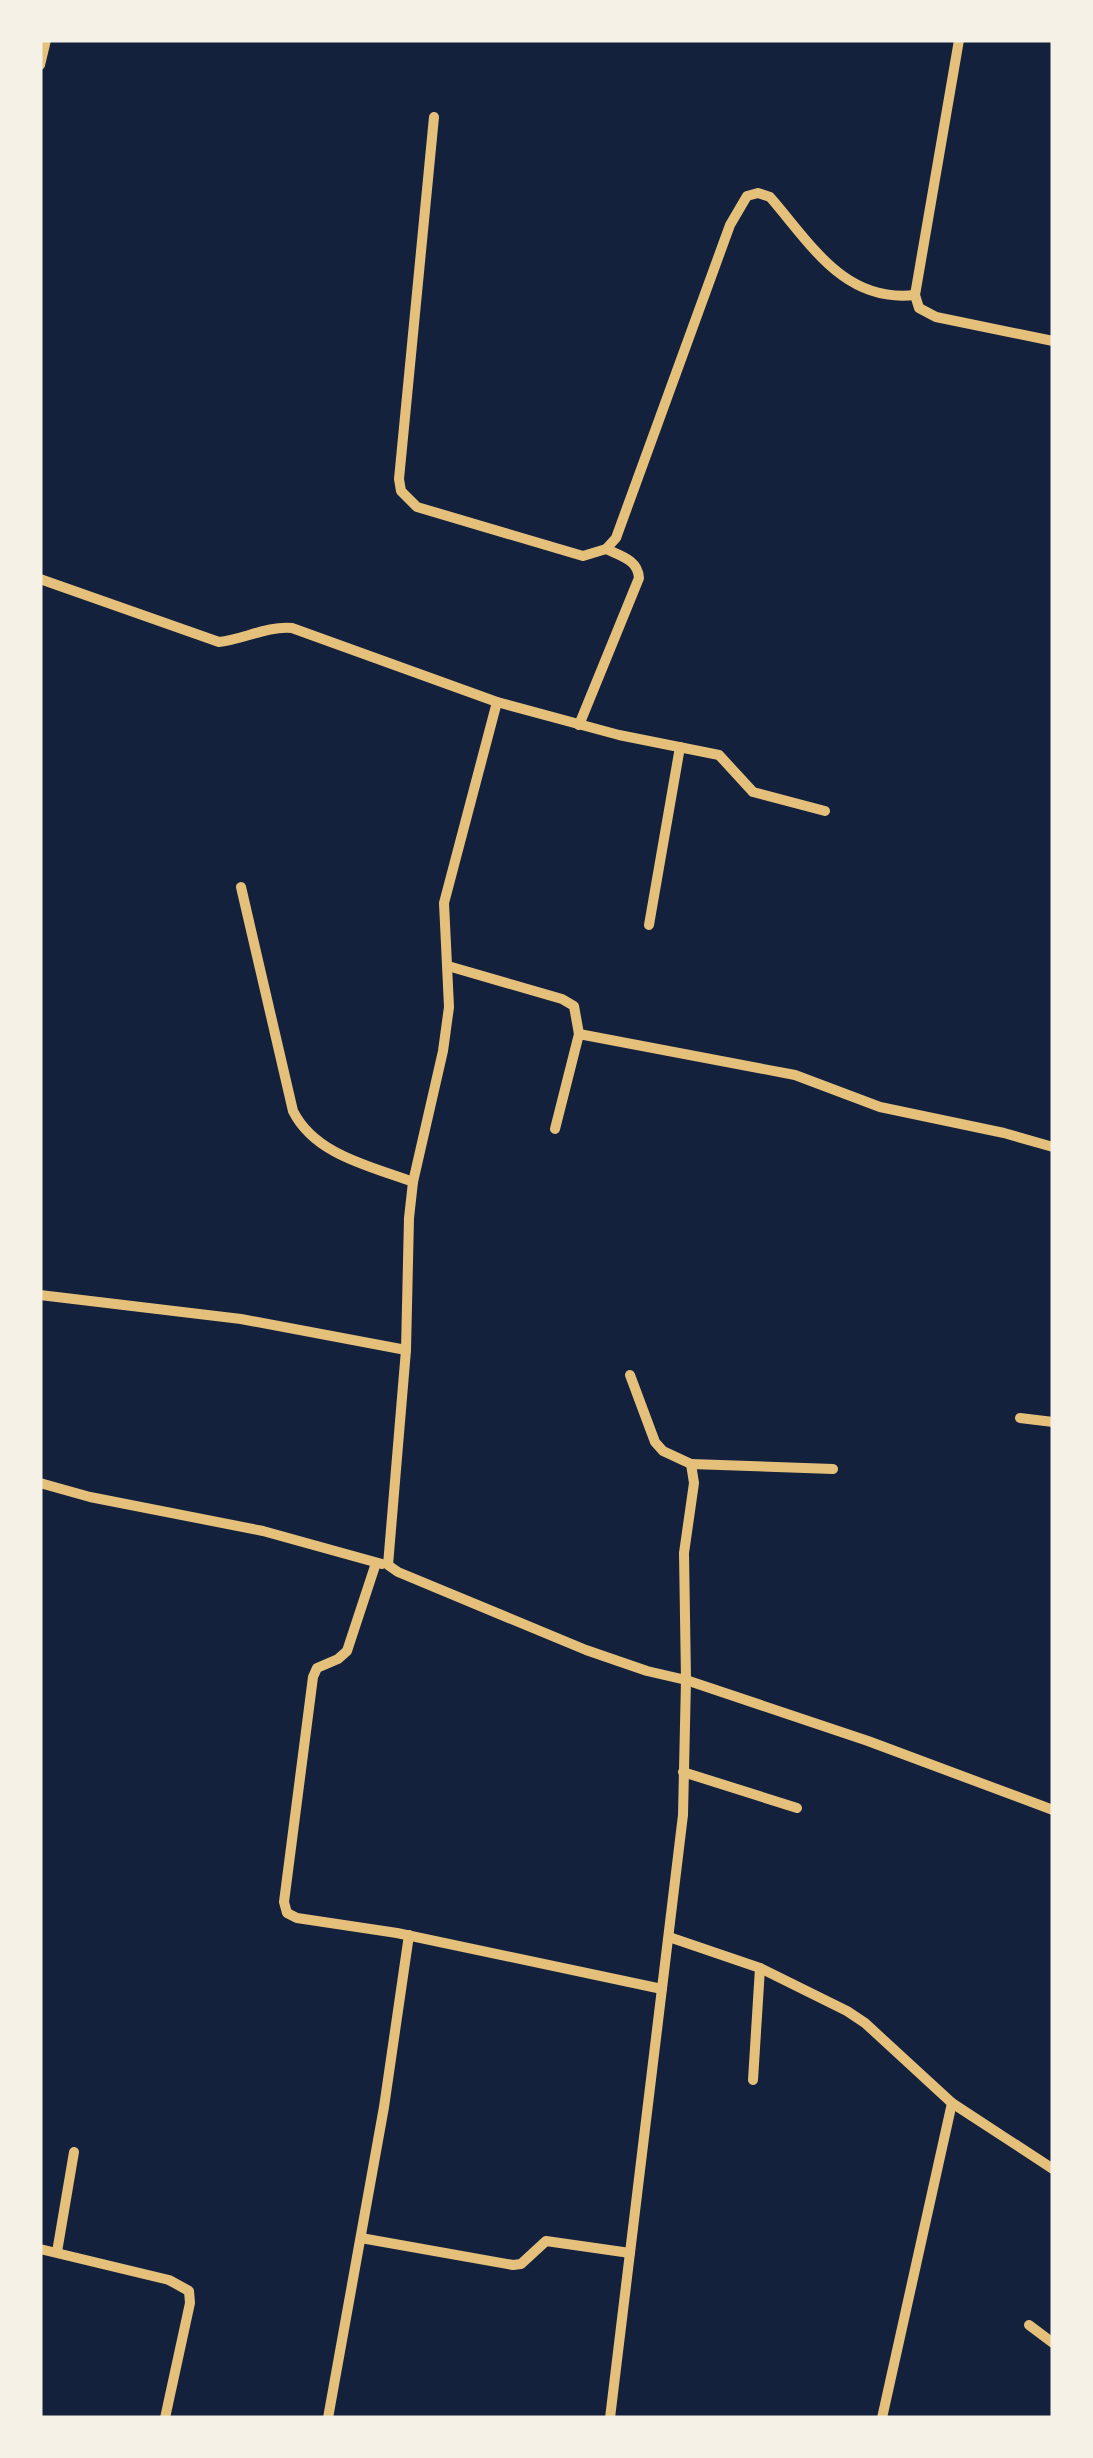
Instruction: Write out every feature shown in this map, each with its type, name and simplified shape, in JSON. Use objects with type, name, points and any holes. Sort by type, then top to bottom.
[{"type":"street","points":[[40,65],[46,40]]},
{"type":"street","points":[[960,40],[915,295],[920,308],[936,317],[1053,341]]},
{"type":"street","points":[[434,116],[399,479],[401,491],[417,508],[583,556],[606,549],[616,538],[730,225],[747,196],[758,193],[770,197],[838,274],[856,286],[892,298],[915,295]]},
{"type":"street","points":[[579,724],[639,578],[633,562],[606,549]]},
{"type":"street","points":[[40,579],[219,642],[240,640],[272,627],[292,628],[497,702],[719,755],[753,792],[825,811]]},
{"type":"street","points":[[497,702],[444,904],[449,1007],[444,1051],[413,1182],[406,1350],[382,1564],[346,1651],[317,1668],[313,1677],[284,1902],[287,1913],[296,1918],[409,1935],[662,1989]]},
{"type":"street","points":[[649,924],[680,746]]},
{"type":"street","points":[[241,886],[293,1111],[303,1130],[346,1157],[413,1182]]},
{"type":"street","points":[[448,966],[562,999],[574,1006],[579,1034],[555,1129]]},
{"type":"street","points":[[579,1034],[794,1075],[880,1107],[1053,1147]]},
{"type":"street","points":[[40,1296],[240,1319],[406,1350]]},
{"type":"street","points":[[630,1375],[655,1442],[663,1451],[691,1464],[832,1469]]},
{"type":"street","points":[[1020,1418],[1053,1422]]},
{"type":"street","points":[[610,2418],[683,1815],[684,1553],[694,1483],[691,1464]]},
{"type":"street","points":[[40,1483],[264,1532],[382,1564],[586,1650],[868,1741],[1053,1810]]},
{"type":"street","points":[[684,1772],[797,1808]]},
{"type":"street","points":[[328,2418],[409,1935]]},
{"type":"street","points":[[669,1937],[760,1968],[864,2023],[952,2103],[1053,2169]]},
{"type":"street","points":[[753,2080],[760,1968]]},
{"type":"street","points":[[882,2418],[952,2103]]},
{"type":"street","points":[[57,2252],[74,2152]]},
{"type":"street","points":[[361,2238],[513,2265],[522,2264],[546,2241],[630,2253]]},
{"type":"street","points":[[40,2248],[169,2280],[189,2292],[190,2304],[165,2418]]},
{"type":"street","points":[[1029,2325],[1053,2344]]}]
